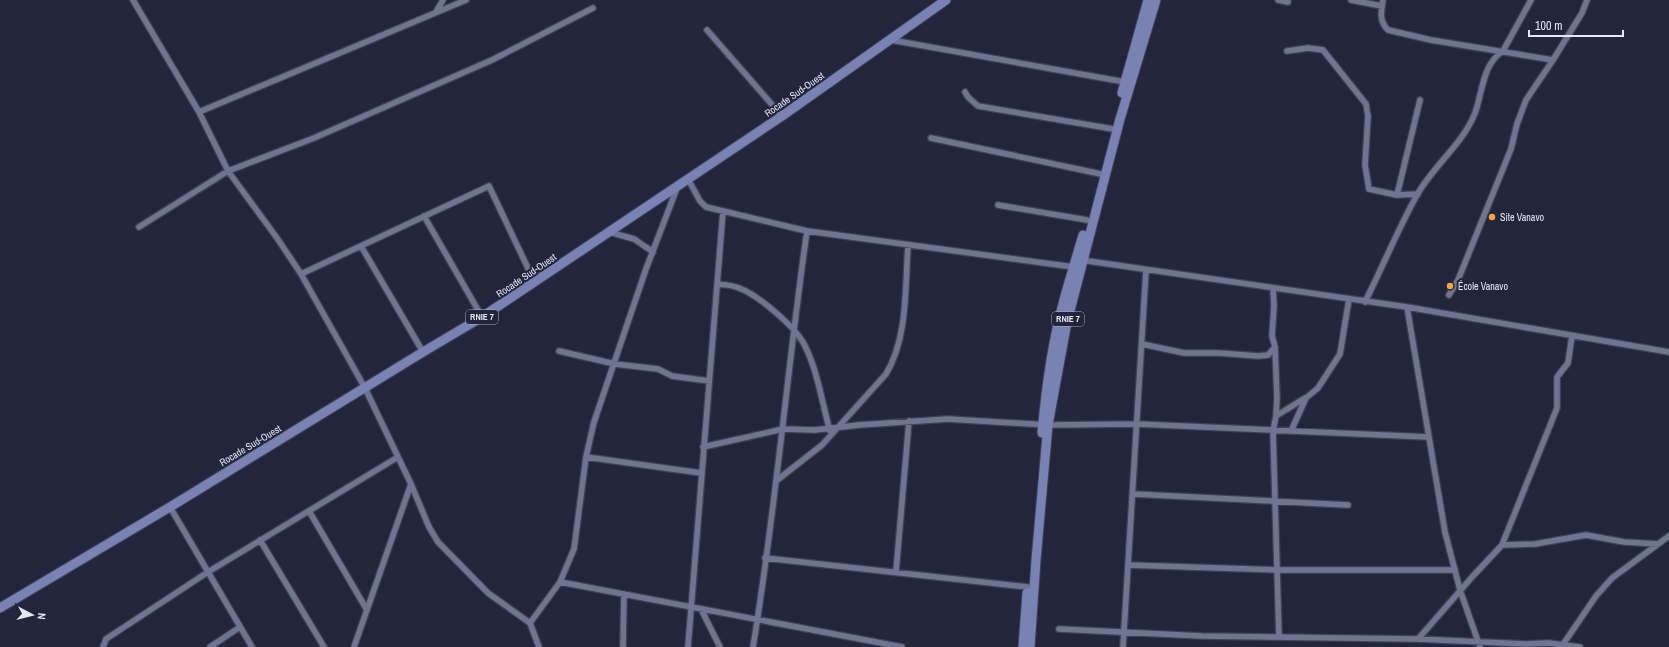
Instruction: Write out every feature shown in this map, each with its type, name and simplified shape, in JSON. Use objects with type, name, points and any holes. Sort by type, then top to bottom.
[{"type":"main road","name":"Rocade Sud-Ouest","points":[[0,608],[170,507],[482,317],[535,283],[782,116],[946,0]]},
{"type":"main road","name":"RNIE 7","points":[[1078,263],[1087,220],[1101,174],[1124,82],[1148,0]]},
{"type":"main road","name":"RNIE 7","points":[[1030,647],[1046,425],[1046,391],[1054,347],[1064,300],[1078,263],[1156,0]]},
{"type":"main road","name":"RNIE 7","points":[[1023,647],[1028,587],[1046,425]]},
{"type":"street","points":[[133,0],[199,112],[228,171],[277,238],[301,274],[365,388],[411,484],[429,527],[438,542],[488,593],[530,623],[539,647]]},
{"type":"street","points":[[436,13],[443,0]]},
{"type":"street","points":[[199,112],[466,0]]},
{"type":"street","points":[[1278,0],[1288,2]]},
{"type":"street","points":[[1351,0],[1382,3],[1381,17],[1383,25],[1388,30],[1431,40],[1553,60]]},
{"type":"street","points":[[1366,302],[1418,194],[1468,126],[1475,113],[1482,82],[1489,67],[1496,56],[1504,51],[1531,0]]},
{"type":"street","points":[[1449,295],[1458,280],[1511,150],[1517,124],[1526,100],[1553,60],[1582,13],[1588,0]]},
{"type":"street","points":[[139,228],[228,171],[314,138],[485,64],[593,8]]},
{"type":"street","points":[[707,30],[782,116]]},
{"type":"street","points":[[891,40],[1124,82]]},
{"type":"street","points":[[1288,51],[1308,48],[1323,50],[1366,104],[1368,116],[1365,165],[1369,189],[1397,195],[1418,194]]},
{"type":"street","points":[[965,92],[968,97],[978,106],[1113,129]]},
{"type":"street","points":[[1397,195],[1420,100]]},
{"type":"street","points":[[931,138],[1101,174]]},
{"type":"street","points":[[688,179],[700,201],[713,209],[807,231],[908,246],[1146,270],[1407,307],[1669,352]]},
{"type":"street","points":[[301,274],[488,186],[535,283]]},
{"type":"street","points":[[530,623],[560,582],[572,555],[577,536],[586,457],[594,422],[653,252],[678,186]]},
{"type":"street","points":[[998,205],[1087,220]]},
{"type":"street","points":[[688,647],[690,607],[723,211]]},
{"type":"street","points":[[424,216],[482,317]]},
{"type":"street","points":[[753,647],[758,620],[783,429],[793,328],[807,231]]},
{"type":"street","points":[[609,232],[634,239],[653,252]]},
{"type":"street","points":[[361,246],[423,352]]},
{"type":"street","points":[[776,481],[831,436],[840,427],[859,402],[886,374],[896,354],[902,322],[908,246]]},
{"type":"street","points":[[1123,647],[1146,270]]},
{"type":"street","points":[[718,284],[739,288],[746,292],[774,311],[793,328],[805,346],[831,436]]},
{"type":"street","points":[[1272,288],[1274,306],[1272,336],[1275,347],[1276,416],[1273,431],[1279,637]]},
{"type":"street","points":[[1276,416],[1306,398],[1318,388],[1340,354],[1349,299]]},
{"type":"street","points":[[1407,307],[1445,532],[1460,590],[1479,644]]},
{"type":"street","points":[[1418,639],[1460,590],[1502,545],[1557,408],[1557,377],[1568,363],[1572,336]]},
{"type":"street","points":[[1142,344],[1184,353],[1219,353],[1258,356],[1268,355],[1275,347]]},
{"type":"street","points":[[559,351],[615,364],[658,370],[672,376],[709,381]]},
{"type":"street","points":[[1291,431],[1306,398]]},
{"type":"street","points":[[703,447],[783,429],[829,428],[948,419],[1046,425],[1137,424],[1428,437]]},
{"type":"street","points":[[896,572],[909,421]]},
{"type":"street","points":[[103,647],[106,639],[208,572],[398,457]]},
{"type":"street","points":[[586,457],[701,473]]},
{"type":"street","points":[[354,647],[411,484]]},
{"type":"street","points":[[1133,494],[1348,505]]},
{"type":"street","points":[[170,507],[252,647]]},
{"type":"street","points":[[309,511],[367,610]]},
{"type":"street","points":[[1502,545],[1535,544],[1586,535],[1624,542],[1658,544]]},
{"type":"street","points":[[1563,646],[1596,596],[1612,578],[1669,536]]},
{"type":"street","points":[[260,540],[324,647]]},
{"type":"street","points":[[766,558],[1028,587]]},
{"type":"street","points":[[1128,565],[1277,570],[1455,570]]},
{"type":"street","points":[[560,582],[902,647]]},
{"type":"street","points":[[623,647],[624,594]]},
{"type":"street","points":[[702,609],[720,647]]},
{"type":"street","points":[[210,647],[240,627]]},
{"type":"street","points":[[1059,628],[1124,632],[1279,637],[1418,639],[1479,644],[1580,647]]},
{"type":"place","name":"Site Vanavo","points":[[1492,217]]},
{"type":"place","name":"École Vanavo","points":[[1450,286]]}]
